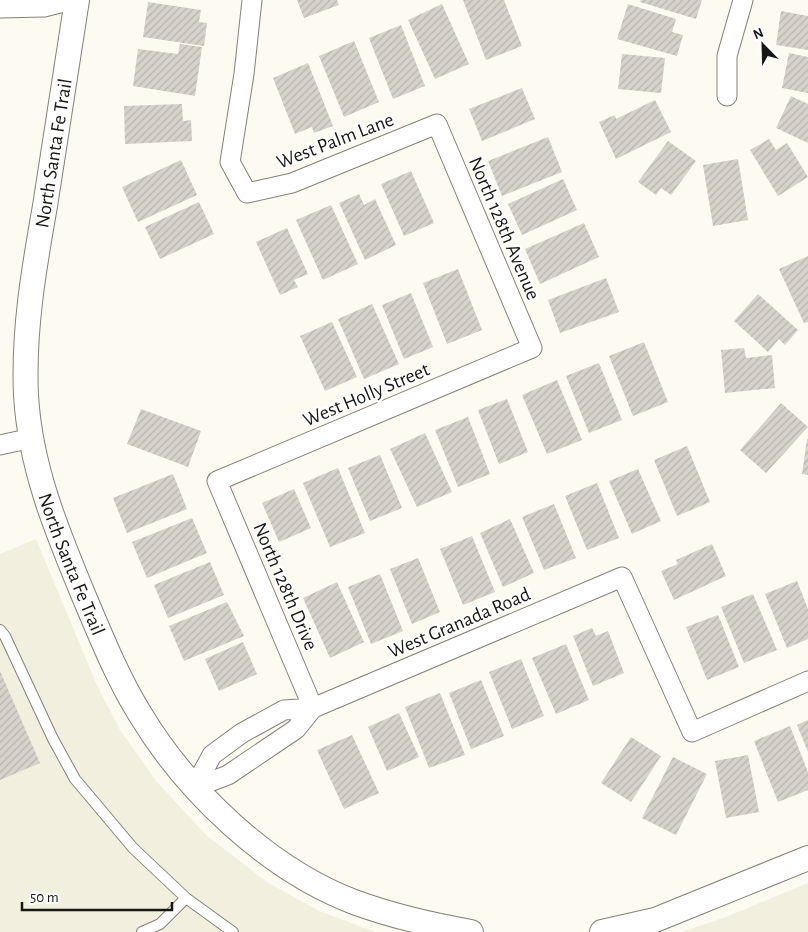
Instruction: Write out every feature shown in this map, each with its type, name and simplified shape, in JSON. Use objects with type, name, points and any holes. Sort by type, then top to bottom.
[{"type":"street","points":[[0,8],[44,7],[72,0]]},
{"type":"street","name":"North Santa Fe Trail","points":[[77,0],[35,262],[28,325],[26,397],[36,466],[63,544],[123,684],[156,739],[194,788],[239,830],[301,875],[351,900],[388,914],[430,925],[471,932]]},
{"type":"street","name":"West Palm Lane","points":[[252,0],[244,74],[230,162],[247,193],[292,183],[437,124]]},
{"type":"street","points":[[727,96],[727,56],[743,0]]},
{"type":"street","name":"North 128th Avenue","points":[[437,124],[532,348]]},
{"type":"street","name":"West Holly Street","points":[[217,481],[532,348]]},
{"type":"street","points":[[0,445],[32,438]]},
{"type":"street","name":"North 128th Drive","points":[[217,481],[313,708]]},
{"type":"street","name":"West Granada Road","points":[[194,788],[212,755],[242,733],[284,710],[313,708],[622,577],[692,732],[808,681]]},
{"type":"street","name":"West Granada Road","points":[[194,788],[228,775],[296,729],[313,708]]},
{"type":"street","points":[[602,932],[655,920],[808,858]]},
{"type":"lane","points":[[0,630],[5,636],[52,740],[75,779],[134,848],[186,898],[233,932]]},
{"type":"lane","points":[[142,932],[160,924],[186,898]]},
{"type":"shaded area","points":[[36,539],[96,683],[120,730],[157,782],[207,836],[267,882],[319,911],[376,932],[0,932],[0,554]]},
{"type":"shaded area","points":[[808,883],[808,932],[681,932],[726,917]]},
{"type":"building","points":[[297,0],[337,0],[339,5],[304,18]]},
{"type":"building","points":[[463,0],[504,0],[522,46],[486,60]]},
{"type":"building","points":[[641,0],[702,0],[696,19],[640,2]]},
{"type":"building","points":[[148,2],[201,10],[199,22],[207,23],[204,46],[143,37]]},
{"type":"building","points":[[442,4],[469,64],[435,79],[408,20]]},
{"type":"building","points":[[628,4],[676,19],[672,32],[683,35],[677,56],[617,39]]},
{"type":"building","points":[[781,11],[808,16],[808,50],[776,45]]},
{"type":"building","points":[[401,25],[425,86],[393,99],[369,38]]},
{"type":"building","points":[[354,41],[379,102],[344,117],[319,56]]},
{"type":"building","points":[[180,44],[202,47],[195,96],[133,86],[138,49],[178,54]]},
{"type":"building","points":[[789,53],[808,57],[808,93],[782,88]]},
{"type":"building","points":[[622,54],[665,58],[661,93],[618,89]]},
{"type":"building","points":[[308,63],[333,126],[314,133],[312,127],[295,134],[273,78]]},
{"type":"building","points":[[522,88],[535,119],[482,141],[469,109]]},
{"type":"building","points":[[791,96],[808,104],[808,143],[776,128]]},
{"type":"building","points":[[655,100],[671,132],[616,159],[599,122],[615,115],[616,119]]},
{"type":"building","points":[[182,104],[183,121],[191,120],[192,141],[125,144],[124,106]]},
{"type":"building","points":[[548,137],[562,172],[502,196],[488,161]]},
{"type":"building","points":[[769,139],[776,150],[787,143],[808,177],[778,196],[750,150]]},
{"type":"building","points":[[668,141],[696,161],[671,195],[661,188],[656,195],[638,182]]},
{"type":"building","points":[[738,159],[748,220],[713,226],[703,165]]},
{"type":"building","points":[[181,160],[197,195],[138,222],[122,187]]},
{"type":"building","points":[[411,171],[434,223],[404,236],[381,184]]},
{"type":"building","points":[[563,179],[577,210],[522,235],[508,204]]},
{"type":"building","points":[[359,194],[364,205],[375,199],[396,245],[365,260],[339,203]]},
{"type":"building","points":[[199,202],[214,234],[160,259],[145,227]]},
{"type":"building","points":[[331,205],[358,264],[323,280],[296,220]]},
{"type":"building","points":[[584,223],[599,257],[540,284],[525,249]]},
{"type":"building","points":[[287,228],[308,274],[294,280],[298,287],[280,295],[256,242]]},
{"type":"building","points":[[808,256],[808,322],[804,323],[779,269]]},
{"type":"building","points":[[458,269],[482,330],[447,344],[423,283]]},
{"type":"building","points":[[606,278],[619,312],[560,333],[548,300]]},
{"type":"building","points":[[411,293],[433,347],[404,359],[382,305]]},
{"type":"building","points":[[758,294],[798,330],[785,345],[779,339],[768,352],[734,321]]},
{"type":"building","points":[[372,304],[399,364],[364,379],[338,319]]},
{"type":"building","points":[[332,322],[357,377],[325,391],[300,336]]},
{"type":"building","points":[[644,342],[668,402],[633,416],[609,356]]},
{"type":"building","points":[[744,348],[746,358],[772,355],[775,388],[725,393],[721,350]]},
{"type":"building","points":[[599,363],[622,420],[589,433],[566,376]]},
{"type":"building","points":[[557,380],[582,440],[547,454],[522,395]]},
{"type":"building","points":[[507,399],[528,452],[499,464],[478,410]]},
{"type":"building","points":[[781,403],[808,427],[766,473],[740,450]]},
{"type":"building","points":[[141,409],[201,431],[188,467],[127,444]]},
{"type":"building","points":[[468,417],[490,474],[458,487],[435,430]]},
{"type":"building","points":[[425,433],[452,492],[417,507],[390,449]]},
{"type":"building","points":[[808,439],[808,475],[802,474]]},
{"type":"building","points":[[687,446],[710,502],[677,516],[654,460]]},
{"type":"building","points":[[380,455],[402,508],[370,521],[348,468]]},
{"type":"building","points":[[338,468],[365,533],[330,547],[303,483]]},
{"type":"building","points":[[638,469],[661,521],[632,534],[609,481]]},
{"type":"building","points":[[173,474],[187,509],[127,533],[113,498]]},
{"type":"building","points":[[597,483],[619,538],[587,550],[565,496]]},
{"type":"building","points":[[294,489],[311,528],[279,542],[262,503]]},
{"type":"building","points":[[554,504],[576,558],[544,570],[522,517]]},
{"type":"building","points":[[192,518],[207,553],[147,578],[132,542]]},
{"type":"building","points":[[510,519],[534,573],[503,587],[480,533]]},
{"type":"building","points":[[472,536],[495,592],[463,605],[440,549]]},
{"type":"building","points":[[712,544],[726,576],[674,600],[661,571],[678,564],[676,560]]},
{"type":"building","points":[[418,558],[440,612],[412,624],[390,569]]},
{"type":"building","points":[[210,562],[224,595],[168,618],[154,585]]},
{"type":"building","points":[[380,574],[403,631],[371,644],[348,587]]},
{"type":"building","points":[[797,581],[808,609],[808,639],[787,648],[765,594]]},
{"type":"building","points":[[337,582],[364,642],[330,658],[303,598]]},
{"type":"building","points":[[753,594],[777,650],[744,663],[721,607]]},
{"type":"building","points":[[227,602],[244,636],[184,661],[169,626]]},
{"type":"building","points":[[718,615],[739,667],[707,680],[686,627]]},
{"type":"building","points":[[592,628],[596,636],[608,631],[624,673],[593,686],[573,636]]},
{"type":"building","points":[[243,642],[257,674],[219,691],[205,659]]},
{"type":"building","points":[[566,644],[589,700],[556,714],[532,658]]},
{"type":"building","points":[[521,659],[544,716],[512,729],[489,672]]},
{"type":"building","points":[[0,671],[40,763],[0,780]]},
{"type":"building","points":[[481,680],[504,736],[471,749],[449,693]]},
{"type":"building","points":[[440,693],[465,755],[429,768],[405,707]]},
{"type":"building","points":[[399,713],[419,757],[387,771],[368,727]]},
{"type":"building","points":[[808,720],[808,752],[797,725]]},
{"type":"building","points":[[790,726],[808,772],[808,790],[778,802],[754,741]]},
{"type":"building","points":[[352,735],[379,793],[344,809],[317,750]]},
{"type":"building","points":[[631,737],[661,756],[631,802],[601,783]]},
{"type":"building","points":[[748,755],[759,812],[726,818],[715,761]]},
{"type":"building","points":[[673,757],[707,774],[676,835],[642,818]]}]
